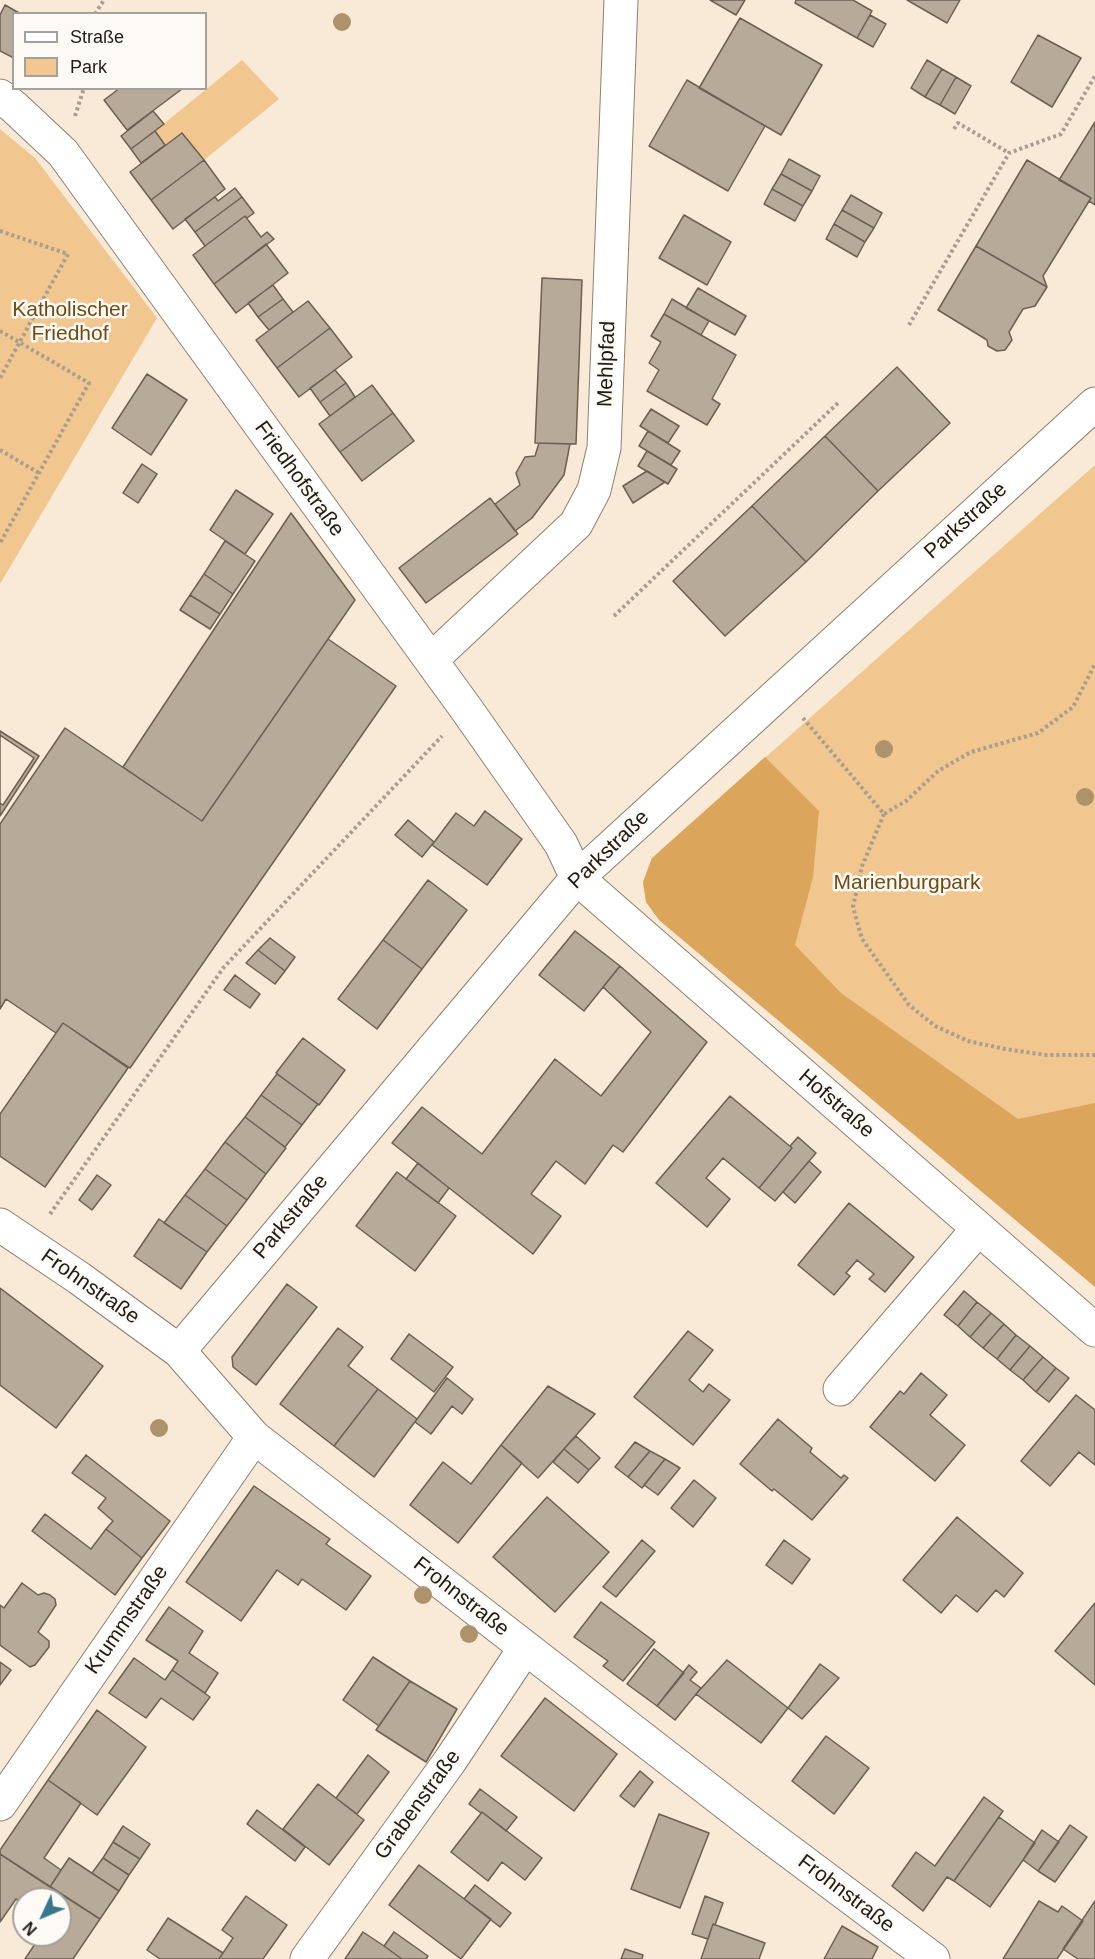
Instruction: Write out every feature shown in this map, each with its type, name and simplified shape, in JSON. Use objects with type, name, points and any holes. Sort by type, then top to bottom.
[{"type":"street","name":"Mehlpfad","points":[[430,660],[576,524],[594,490],[604,447],[621,0]]},
{"type":"street","name":"Friedhofstraße","points":[[0,96],[14,106],[63,153],[467,710],[561,844],[577,878]]},
{"type":"street","name":"Parkstraße","points":[[179,1351],[577,878],[1095,404]]},
{"type":"street","name":"Hofstraße","points":[[577,878],[1095,1330]]},
{"type":"street","name":"Frohnstraße","points":[[0,1225],[179,1351],[254,1437],[758,1828],[933,1959]]},
{"type":"street","points":[[840,1389],[978,1229]]},
{"type":"street","name":"Krummstraße","points":[[0,1804],[254,1437]]},
{"type":"street","name":"Grabenstraße","points":[[307,1959],[450,1761],[525,1648]]},
{"type":"path","points":[[909,325],[1009,153],[1061,135],[1095,76]]},
{"type":"path","points":[[954,129],[958,123],[1009,153]]},
{"type":"path","points":[[0,231],[68,254],[0,378]]},
{"type":"path","points":[[0,331],[89,383],[0,543]]},
{"type":"path","points":[[614,616],[840,401]]},
{"type":"path","points":[[0,450],[39,473]]},
{"type":"path","points":[[1095,664],[1073,707],[1038,733],[971,752],[938,771],[906,801],[884,814],[862,866],[853,907],[862,939],[909,1005],[935,1026],[968,1041],[1005,1050],[1046,1055],[1095,1055]]},
{"type":"path","points":[[780,690],[884,814]]},
{"type":"path","points":[[29,1244],[224,967],[467,710]]},
{"type":"green space","points":[[242,60],[279,99],[204,160],[183,133],[165,145],[155,131]]},
{"type":"green space","name":"Katholischer Friedhof","points":[[0,129],[35,158],[157,318],[0,584]]},
{"type":"green space","name":"Marienburgpark","points":[[1095,465],[1095,1287],[659,920],[646,902],[643,882],[652,858]]},
{"type":"shaded area","points":[[765,757],[819,811],[813,877],[795,945],[841,993],[1018,1119],[1095,1103],[1095,1287],[659,920],[646,902],[643,882],[652,858]]},
{"type":"building","points":[[710,0],[745,0],[736,15]]},
{"type":"building","points":[[796,0],[853,0],[872,11],[857,38],[795,3]]},
{"type":"building","points":[[907,0],[960,0],[947,23]]},
{"type":"building","points":[[5,5],[17,12],[12,12],[12,57],[0,51],[0,15]]},
{"type":"building","points":[[870,15],[886,24],[873,47],[857,38]]},
{"type":"building","points":[[740,18],[822,65],[781,135],[699,88]]},
{"type":"building","points":[[1038,35],[1081,58],[1052,107],[1011,82]]},
{"type":"building","points":[[927,60],[942,69],[925,97],[911,88]]},
{"type":"building","points":[[942,69],[956,77],[940,105],[925,97]]},
{"type":"building","points":[[956,77],[971,86],[955,114],[940,105]]},
{"type":"building","points":[[687,80],[765,126],[728,191],[649,146]]},
{"type":"building","points":[[117,90],[181,90],[127,130],[104,100]]},
{"type":"building","points":[[153,111],[164,124],[131,149],[121,136]]},
{"type":"building","points":[[1095,122],[1095,205],[1089,201],[1091,198],[1059,180]]},
{"type":"building","points":[[155,131],[165,145],[141,163],[131,149]]},
{"type":"building","points":[[182,133],[204,160],[151,200],[130,172]]},
{"type":"building","points":[[789,159],[820,176],[812,191],[781,174]]},
{"type":"building","points":[[204,160],[225,189],[173,229],[151,200]]},
{"type":"building","points":[[1027,160],[1091,198],[1043,276],[1047,287],[976,246]]},
{"type":"building","points":[[781,174],[812,191],[803,206],[772,189]]},
{"type":"building","points":[[235,188],[242,197],[195,232],[185,219],[215,197],[218,201]]},
{"type":"building","points":[[772,189],[803,206],[795,221],[764,204]]},
{"type":"building","points":[[851,195],[882,213],[874,228],[842,210]]},
{"type":"building","points":[[242,197],[254,213],[247,218],[245,216],[205,246],[195,232]]},
{"type":"building","points":[[842,210],[874,228],[865,242],[834,224]]},
{"type":"building","points":[[684,215],[731,242],[707,285],[659,258]]},
{"type":"building","points":[[245,216],[261,237],[267,232],[274,239],[214,284],[193,255]]},
{"type":"building","points":[[834,224],[865,242],[857,257],[826,239]]},
{"type":"building","points":[[266,244],[288,273],[236,313],[214,284]]},
{"type":"building","points":[[976,246],[1047,287],[1035,306],[1023,309],[1009,332],[1012,340],[1005,350],[997,351],[988,346],[987,340],[938,310]]},
{"type":"building","points":[[542,278],[582,280],[576,444],[535,443]]},
{"type":"building","points":[[273,285],[283,299],[258,317],[248,303]]},
{"type":"building","points":[[698,288],[746,316],[735,335],[686,308]]},
{"type":"building","points":[[283,299],[293,312],[269,330],[258,317]]},
{"type":"building","points":[[672,299],[709,321],[701,335],[664,314]]},
{"type":"building","points":[[308,301],[330,328],[277,368],[256,340]]},
{"type":"building","points":[[664,314],[736,355],[712,399],[720,404],[707,425],[647,391],[659,370],[649,363],[661,342],[651,336]]},
{"type":"building","points":[[330,328],[352,357],[299,397],[277,368]]},
{"type":"building","points":[[897,367],[950,423],[878,491],[825,436]]},
{"type":"building","points":[[335,370],[346,383],[320,402],[310,388]]},
{"type":"building","points":[[147,374],[187,400],[151,455],[112,428]]},
{"type":"building","points":[[346,383],[355,397],[330,416],[320,402]]},
{"type":"building","points":[[372,385],[393,413],[340,452],[319,424]]},
{"type":"building","points":[[651,409],[679,426],[668,443],[640,426]]},
{"type":"building","points":[[393,413],[414,441],[362,481],[340,452]]},
{"type":"building","points":[[648,431],[680,451],[671,465],[639,446]]},
{"type":"building","points":[[825,436],[878,491],[806,562],[752,506]]},
{"type":"building","points":[[539,443],[570,444],[564,475],[532,518],[515,531],[495,504],[520,485],[516,473],[525,457],[535,456]]},
{"type":"building","points":[[647,451],[677,469],[668,484],[638,466]]},
{"type":"building","points":[[142,464],[157,474],[138,503],[123,493]]},
{"type":"building","points":[[647,471],[665,482],[633,503],[623,486]]},
{"type":"building","points":[[236,490],[273,514],[245,554],[210,530]]},
{"type":"building","points":[[490,498],[518,534],[426,603],[399,568]]},
{"type":"building","points":[[752,506],[806,562],[725,636],[673,581]]},
{"type":"building","points":[[291,513],[355,600],[202,821],[123,767]]},
{"type":"building","points":[[225,541],[255,561],[233,594],[204,574]]},
{"type":"building","points":[[204,574],[233,594],[220,614],[190,595]]},
{"type":"building","points":[[190,595],[220,614],[210,629],[180,610]]},
{"type":"building","points":[[328,639],[396,686],[130,1068],[63,1023],[56,1033],[6,999],[0,1009],[0,824],[65,728],[202,821]]},
{"type":"building","points":[[0,731],[39,756],[0,816]]},
{"type":"building","points":[[0,735],[34,758],[3,805],[0,803]]},
{"type":"building","points":[[485,811],[522,839],[487,885],[432,845],[456,813],[474,826]]},
{"type":"building","points":[[408,820],[434,842],[422,857],[395,835]]},
{"type":"building","points":[[428,880],[467,910],[422,969],[383,940]]},
{"type":"building","points":[[575,931],[620,966],[584,1011],[539,975]]},
{"type":"building","points":[[270,938],[295,957],[285,971],[258,950]]},
{"type":"building","points":[[383,940],[422,969],[377,1029],[338,999]]},
{"type":"building","points":[[258,950],[285,971],[275,984],[246,963]]},
{"type":"building","points":[[620,966],[707,1042],[623,1152],[613,1145],[585,1184],[556,1161],[531,1194],[561,1216],[533,1254],[392,1143],[422,1107],[482,1154],[555,1059],[601,1096],[651,1032],[603,987]]},
{"type":"building","points":[[235,975],[260,994],[250,1008],[224,990]]},
{"type":"building","points":[[63,1023],[128,1068],[45,1187],[0,1156],[0,1114]]},
{"type":"building","points":[[303,1038],[345,1070],[319,1105],[276,1073]]},
{"type":"building","points":[[277,1074],[318,1104],[302,1125],[261,1095]]},
{"type":"building","points":[[261,1095],[302,1125],[285,1147],[245,1117]]},
{"type":"building","points":[[730,1096],[792,1148],[759,1188],[723,1158],[706,1178],[730,1199],[707,1227],[656,1183]]},
{"type":"building","points":[[245,1117],[286,1148],[266,1174],[225,1142]]},
{"type":"building","points":[[798,1137],[816,1153],[775,1201],[759,1188],[792,1148],[790,1146]]},
{"type":"building","points":[[225,1142],[266,1174],[247,1200],[205,1169]]},
{"type":"building","points":[[809,1161],[821,1172],[795,1203],[783,1192]]},
{"type":"building","points":[[418,1163],[449,1188],[438,1203],[406,1179]]},
{"type":"building","points":[[205,1169],[247,1200],[227,1226],[185,1195]]},
{"type":"building","points":[[397,1172],[456,1216],[415,1271],[356,1226]]},
{"type":"building","points":[[97,1175],[111,1185],[92,1210],[79,1200]]},
{"type":"building","points":[[185,1195],[227,1226],[207,1252],[164,1223]]},
{"type":"building","points":[[849,1203],[914,1257],[885,1292],[869,1279],[874,1274],[857,1260],[846,1273],[850,1276],[834,1295],[798,1265]]},
{"type":"building","points":[[159,1219],[207,1252],[181,1289],[134,1256]]},
{"type":"building","points":[[287,1284],[317,1307],[256,1385],[233,1367],[232,1357]]},
{"type":"building","points":[[0,1288],[103,1366],[56,1428],[0,1385]]},
{"type":"building","points":[[964,1291],[977,1302],[958,1326],[944,1315]]},
{"type":"building","points":[[977,1302],[991,1313],[970,1337],[958,1326]]},
{"type":"building","points":[[991,1313],[1004,1324],[983,1348],[970,1337]]},
{"type":"building","points":[[1004,1324],[1016,1335],[997,1359],[983,1348]]},
{"type":"building","points":[[338,1328],[363,1347],[348,1366],[378,1389],[334,1446],[280,1404]]},
{"type":"building","points":[[688,1331],[713,1350],[689,1380],[703,1392],[709,1384],[730,1400],[693,1445],[634,1397]]},
{"type":"building","points":[[409,1334],[453,1367],[434,1392],[391,1359]]},
{"type":"building","points":[[1016,1335],[1030,1346],[1010,1370],[997,1359]]},
{"type":"building","points":[[1030,1346],[1043,1357],[1023,1380],[1010,1370]]},
{"type":"building","points":[[1043,1357],[1056,1368],[1036,1392],[1023,1380]]},
{"type":"building","points":[[1056,1368],[1069,1378],[1049,1402],[1036,1392]]},
{"type":"building","points":[[921,1373],[947,1395],[930,1415],[965,1445],[935,1481],[870,1427],[900,1391],[904,1394]]},
{"type":"building","points":[[447,1378],[473,1399],[462,1414],[452,1406],[431,1434],[415,1422]]},
{"type":"building","points":[[548,1386],[595,1414],[538,1478],[501,1445]]},
{"type":"building","points":[[378,1389],[417,1419],[374,1477],[334,1446]]},
{"type":"building","points":[[1076,1395],[1095,1410],[1095,1465],[1079,1452],[1050,1486],[1021,1461]]},
{"type":"building","points":[[778,1419],[812,1448],[810,1452],[841,1478],[844,1475],[848,1478],[812,1520],[740,1464]]},
{"type":"building","points":[[576,1436],[600,1458],[589,1470],[564,1449]]},
{"type":"building","points":[[635,1442],[650,1451],[628,1477],[615,1467]]},
{"type":"building","points":[[501,1445],[522,1463],[458,1543],[410,1505],[443,1462],[471,1484]]},
{"type":"building","points":[[564,1449],[589,1470],[578,1483],[553,1462]]},
{"type":"building","points":[[650,1451],[665,1459],[642,1488],[628,1477]]},
{"type":"building","points":[[86,1455],[170,1521],[142,1558],[106,1529],[113,1521],[98,1508],[106,1498],[72,1473]]},
{"type":"building","points":[[665,1459],[680,1468],[658,1495],[644,1485]]},
{"type":"building","points":[[694,1480],[716,1498],[693,1527],[671,1508]]},
{"type":"building","points":[[254,1486],[330,1539],[326,1544],[371,1576],[346,1610],[302,1579],[298,1585],[277,1570],[241,1621],[186,1582]]},
{"type":"building","points":[[547,1497],[609,1552],[555,1612],[493,1557]]},
{"type":"building","points":[[45,1514],[91,1549],[106,1529],[142,1558],[115,1595],[32,1531]]},
{"type":"building","points":[[957,1517],[1023,1573],[1004,1597],[996,1590],[977,1612],[956,1595],[941,1613],[903,1580]]},
{"type":"building","points":[[642,1540],[655,1551],[616,1597],[603,1587]]},
{"type":"building","points":[[784,1540],[810,1559],[792,1584],[766,1565]]},
{"type":"building","points":[[22,1583],[38,1595],[44,1593],[50,1595],[55,1599],[56,1605],[38,1632],[49,1641],[49,1647],[35,1665],[30,1667],[0,1645],[0,1605],[4,1608]]},
{"type":"building","points":[[601,1602],[655,1642],[623,1681],[603,1666],[608,1661],[574,1637]]},
{"type":"building","points":[[1095,1603],[1095,1685],[1055,1651]]},
{"type":"building","points":[[169,1607],[203,1631],[189,1653],[218,1673],[205,1693],[172,1670],[178,1661],[146,1640]]},
{"type":"building","points":[[654,1649],[684,1673],[657,1706],[627,1684]]},
{"type":"building","points":[[373,1657],[410,1681],[379,1726],[343,1700]]},
{"type":"building","points":[[134,1658],[165,1680],[172,1670],[210,1697],[193,1720],[161,1698],[146,1718],[109,1693]]},
{"type":"building","points":[[727,1660],[788,1708],[761,1743],[696,1694]]},
{"type":"building","points":[[0,1662],[11,1670],[0,1685]]},
{"type":"building","points":[[820,1664],[839,1678],[802,1719],[788,1708]]},
{"type":"building","points":[[689,1665],[697,1672],[690,1680],[701,1688],[675,1720],[657,1706]]},
{"type":"building","points":[[410,1681],[457,1709],[426,1762],[376,1730]]},
{"type":"building","points":[[545,1698],[617,1754],[574,1811],[501,1756]]},
{"type":"building","points":[[97,1710],[146,1747],[97,1815],[48,1780]]},
{"type":"building","points":[[826,1736],[869,1768],[834,1814],[792,1781]]},
{"type":"building","points":[[368,1755],[389,1772],[357,1814],[336,1798]]},
{"type":"building","points":[[640,1771],[653,1782],[634,1807],[620,1796]]},
{"type":"building","points":[[48,1780],[81,1803],[44,1858],[61,1870],[50,1887],[0,1854],[0,1850]]},
{"type":"building","points":[[318,1784],[364,1820],[329,1865],[283,1829]]},
{"type":"building","points":[[480,1789],[517,1817],[506,1831],[469,1804]]},
{"type":"building","points":[[984,1797],[1003,1811],[954,1881],[947,1877],[923,1911],[892,1886],[916,1852],[935,1866]]},
{"type":"building","points":[[257,1810],[305,1847],[295,1861],[247,1824]]},
{"type":"building","points":[[482,1812],[542,1858],[525,1880],[502,1862],[488,1881],[451,1852]]},
{"type":"building","points":[[659,1814],[709,1833],[680,1908],[631,1889]]},
{"type":"building","points":[[999,1817],[1035,1843],[990,1907],[954,1881]]},
{"type":"building","points":[[1070,1825],[1087,1837],[1055,1882],[1038,1871]]},
{"type":"building","points":[[123,1826],[150,1844],[140,1859],[113,1842]]},
{"type":"building","points":[[1042,1830],[1059,1842],[1038,1871],[1023,1860]]},
{"type":"building","points":[[113,1842],[140,1859],[129,1875],[103,1858]]},
{"type":"building","points":[[0,1854],[51,1887],[12,1887],[12,1905],[0,1922]]},
{"type":"building","points":[[69,1858],[119,1891],[100,1919],[72,1901],[72,1887],[50,1887]]},
{"type":"building","points":[[103,1858],[129,1875],[119,1891],[92,1873]]},
{"type":"building","points":[[419,1865],[491,1919],[461,1959],[389,1905]]},
{"type":"building","points":[[475,1885],[511,1913],[500,1927],[464,1899]]},
{"type":"building","points":[[246,1896],[287,1925],[263,1959],[219,1959],[233,1938],[222,1930]]},
{"type":"building","points":[[705,1896],[723,1903],[708,1939],[692,1934]]},
{"type":"building","points":[[72,1901],[100,1919],[73,1959],[25,1959],[33,1947],[72,1947]]},
{"type":"building","points":[[1039,1901],[1058,1912],[1062,1906],[1083,1921],[1057,1959],[1003,1959]]},
{"type":"building","points":[[1095,1901],[1095,1959],[1078,1959],[1063,1949]]},
{"type":"building","points":[[168,1918],[223,1953],[219,1959],[160,1959],[147,1950]]},
{"type":"building","points":[[713,1924],[765,1943],[759,1959],[701,1959]]},
{"type":"building","points":[[842,1926],[878,1947],[872,1959],[824,1959]]},
{"type":"building","points":[[363,1932],[384,1946],[402,1959],[345,1959]]},
{"type":"building","points":[[394,1932],[428,1956],[426,1959],[402,1959],[384,1946]]},
{"type":"building","points":[[625,1949],[643,1955],[642,1959],[621,1959]]}]
